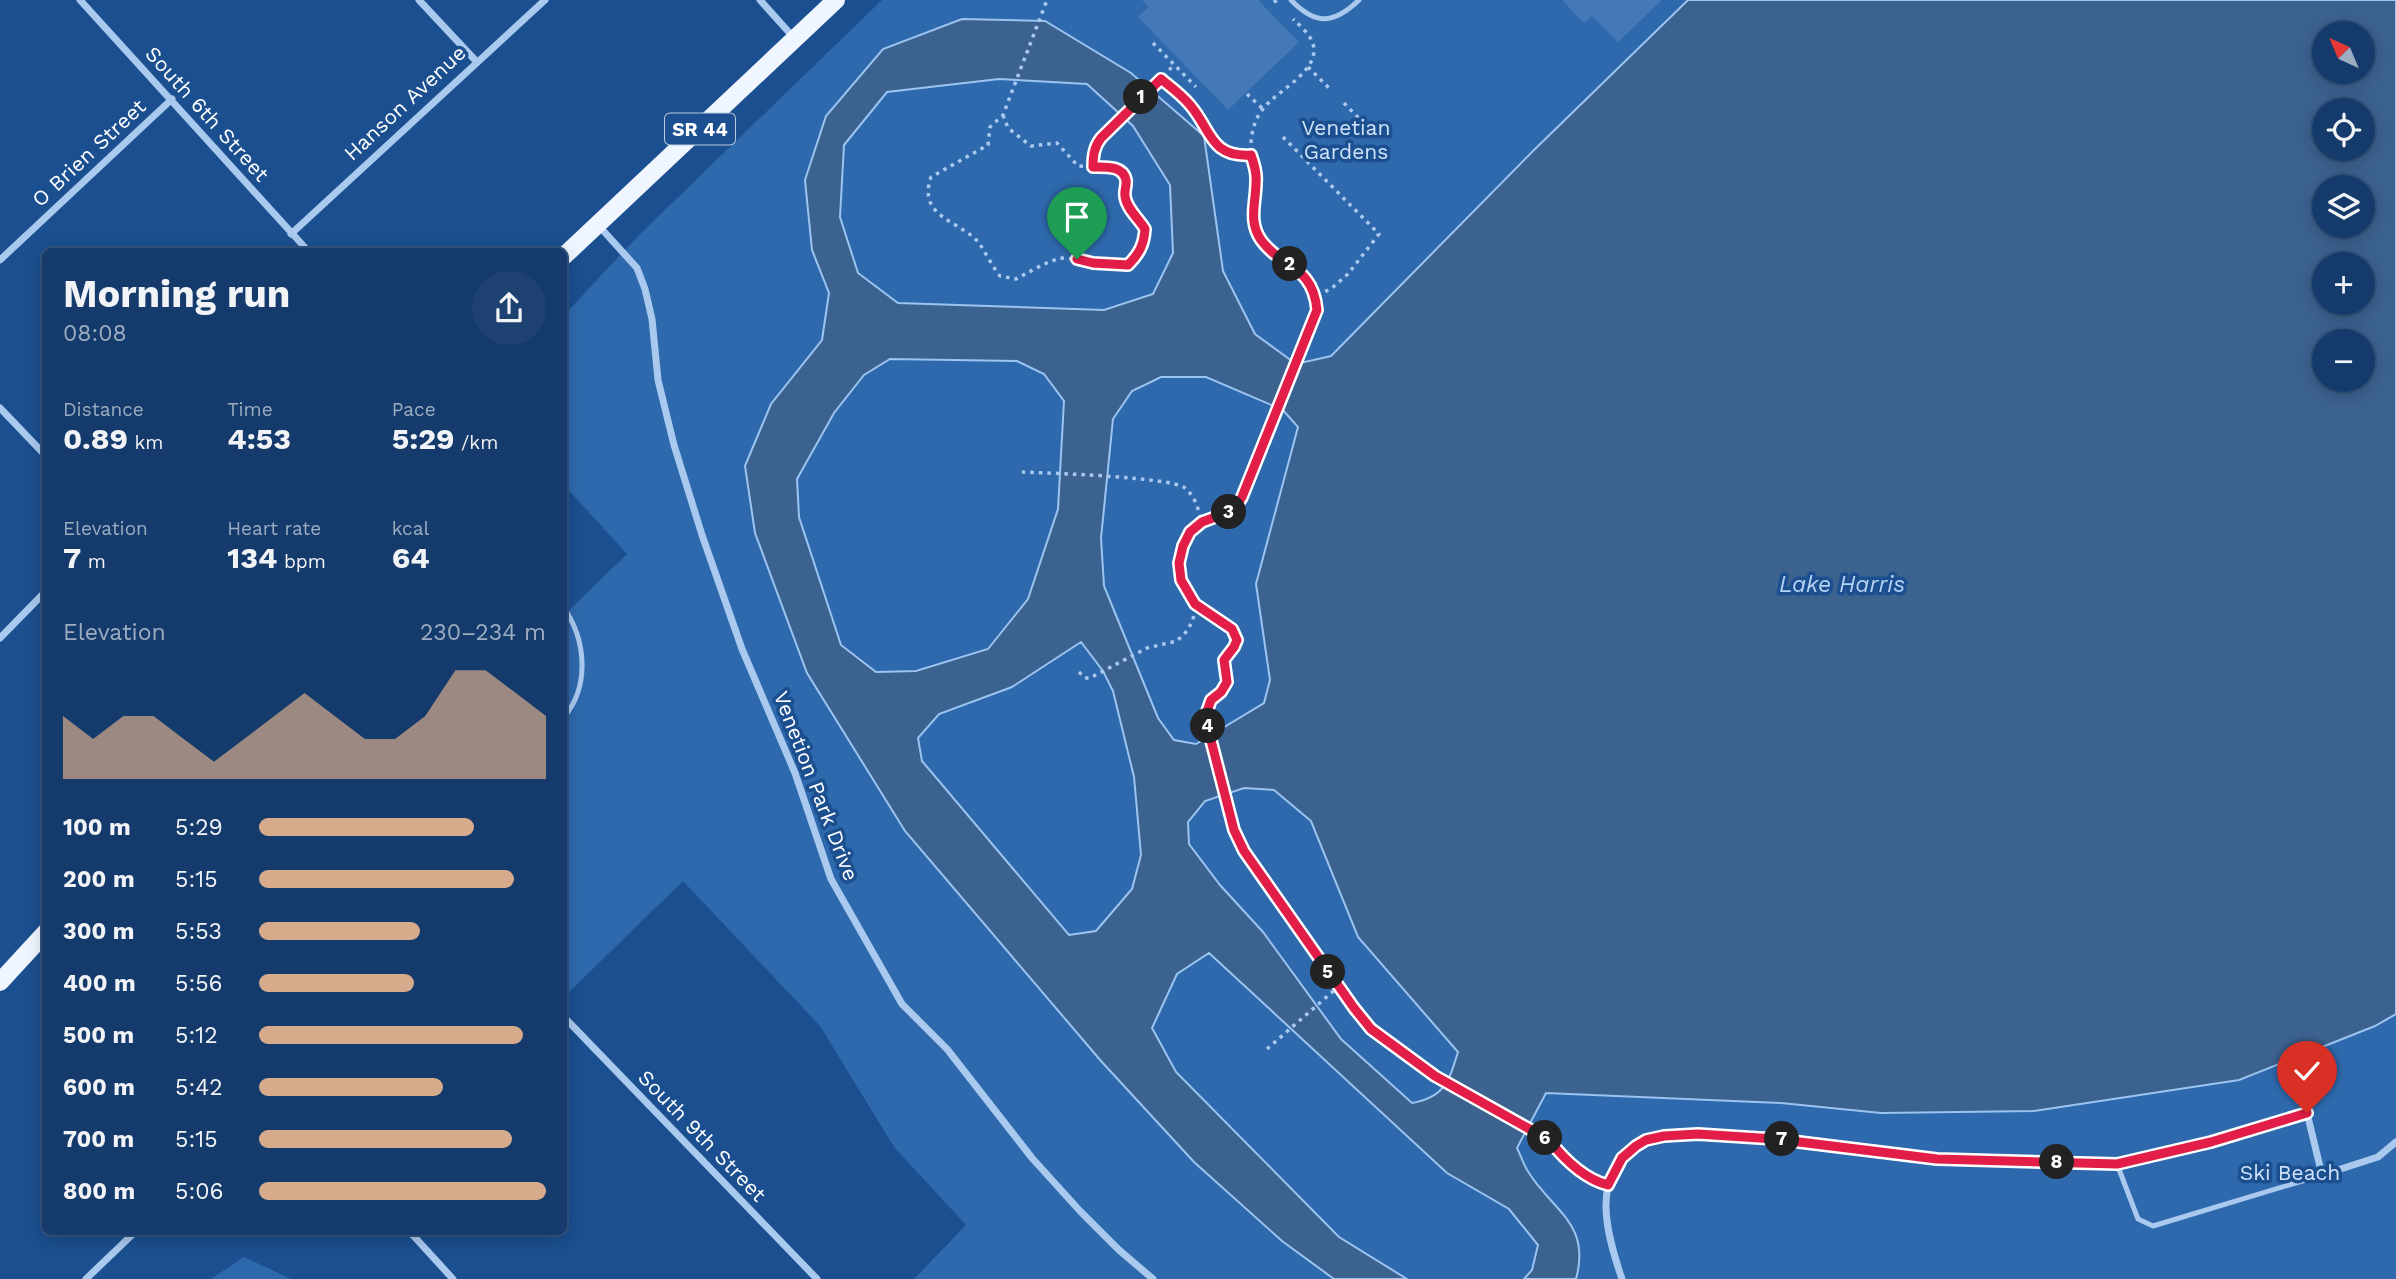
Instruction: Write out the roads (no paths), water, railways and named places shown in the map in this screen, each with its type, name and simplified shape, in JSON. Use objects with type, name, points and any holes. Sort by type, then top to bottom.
[{"type":"main road","name":"SR 44","points":[[567,254],[836,0]]},
{"type":"main road","points":[[0,982],[42,936]]},
{"type":"street","name":"South 6th Street","points":[[80,0],[305,248]]},
{"type":"street","points":[[419,0],[477,61]]},
{"type":"street","name":"Hanson Avenue","points":[[291,234],[545,0]]},
{"type":"street","points":[[760,0],[796,39]]},
{"type":"street","name":"O Brien Street","points":[[0,260],[172,99]]},
{"type":"street","name":"Venetion Park Drive","points":[[598,224],[637,268],[645,289],[652,319],[658,380],[674,445],[702,535],[742,649],[795,773],[831,879],[902,1004],[947,1049],[1032,1158],[1080,1211],[1153,1279]]},
{"type":"street","points":[[0,408],[42,452]]},
{"type":"street","points":[[0,638],[42,595]]},
{"type":"street","name":"South 9th Street","points":[[567,1020],[817,1279]]},
{"type":"street","points":[[1622,1279],[1607,1230],[1605,1205],[1608,1185],[1622,1158],[1646,1140],[1664,1136],[1698,1134],[1775,1139],[1937,1159],[2117,1164],[2211,1142],[2307,1113],[2322,1175],[2378,1157],[2396,1142]]},
{"type":"street","points":[[86,1279],[132,1235]]},
{"type":"street","points":[[413,1235],[453,1279]]},
{"type":"lane","points":[[1291,0],[1305,12],[1325,19],[1340,16],[1359,0]]},
{"type":"lane","points":[[567,613],[581,652],[583,671],[573,705],[567,713]]},
{"type":"lane","points":[[2117,1164],[2138,1219],[2153,1226],[2322,1175]]},
{"type":"water","name":"Lake Harris","points":[[1688,0],[2396,0],[2396,1014],[2375,1026],[2239,1080],[2034,1111],[1881,1113],[1781,1103],[1546,1093],[1517,1148],[1529,1173],[1568,1220],[1578,1245],[1579,1260],[1576,1279],[1524,1279],[1532,1270],[1538,1245],[1509,1209],[1447,1173],[1209,953],[1177,974],[1152,1028],[1176,1072],[1339,1237],[1407,1279],[1334,1279],[1282,1241],[1194,1162],[1101,1061],[905,831],[807,673],[755,533],[745,466],[771,404],[822,340],[829,293],[812,250],[805,180],[826,116],[883,49],[962,19],[1045,21],[1131,73],[1204,136],[1223,271],[1255,334],[1296,364],[1331,356],[1534,150]],"holes":[[[999,79],[1087,84],[1133,126],[1170,185],[1173,253],[1153,294],[1104,310],[898,303],[858,273],[840,217],[844,145],[887,92]],[[890,359],[1017,361],[1044,374],[1064,401],[1058,509],[1028,599],[988,649],[916,671],[876,672],[841,645],[799,517],[797,479],[834,413],[864,375]],[[1161,377],[1206,377],[1283,410],[1298,427],[1256,584],[1270,680],[1264,703],[1196,744],[1174,740],[1158,718],[1104,586],[1101,538],[1113,419],[1132,391]],[[1081,642],[1103,671],[1113,691],[1134,777],[1141,855],[1132,889],[1096,931],[1069,935],[922,761],[918,738],[939,714],[1012,687]],[[1244,788],[1274,790],[1311,821],[1358,937],[1458,1052],[1452,1071],[1439,1092],[1412,1103],[1341,1039],[1263,932],[1220,885],[1189,844],[1188,822],[1205,801]]]},
{"type":"park label","name":"Venetian Gardens","points":[[1346,140]]},
{"type":"park label","name":"Ski Beach","points":[[2290,1173]]}]
